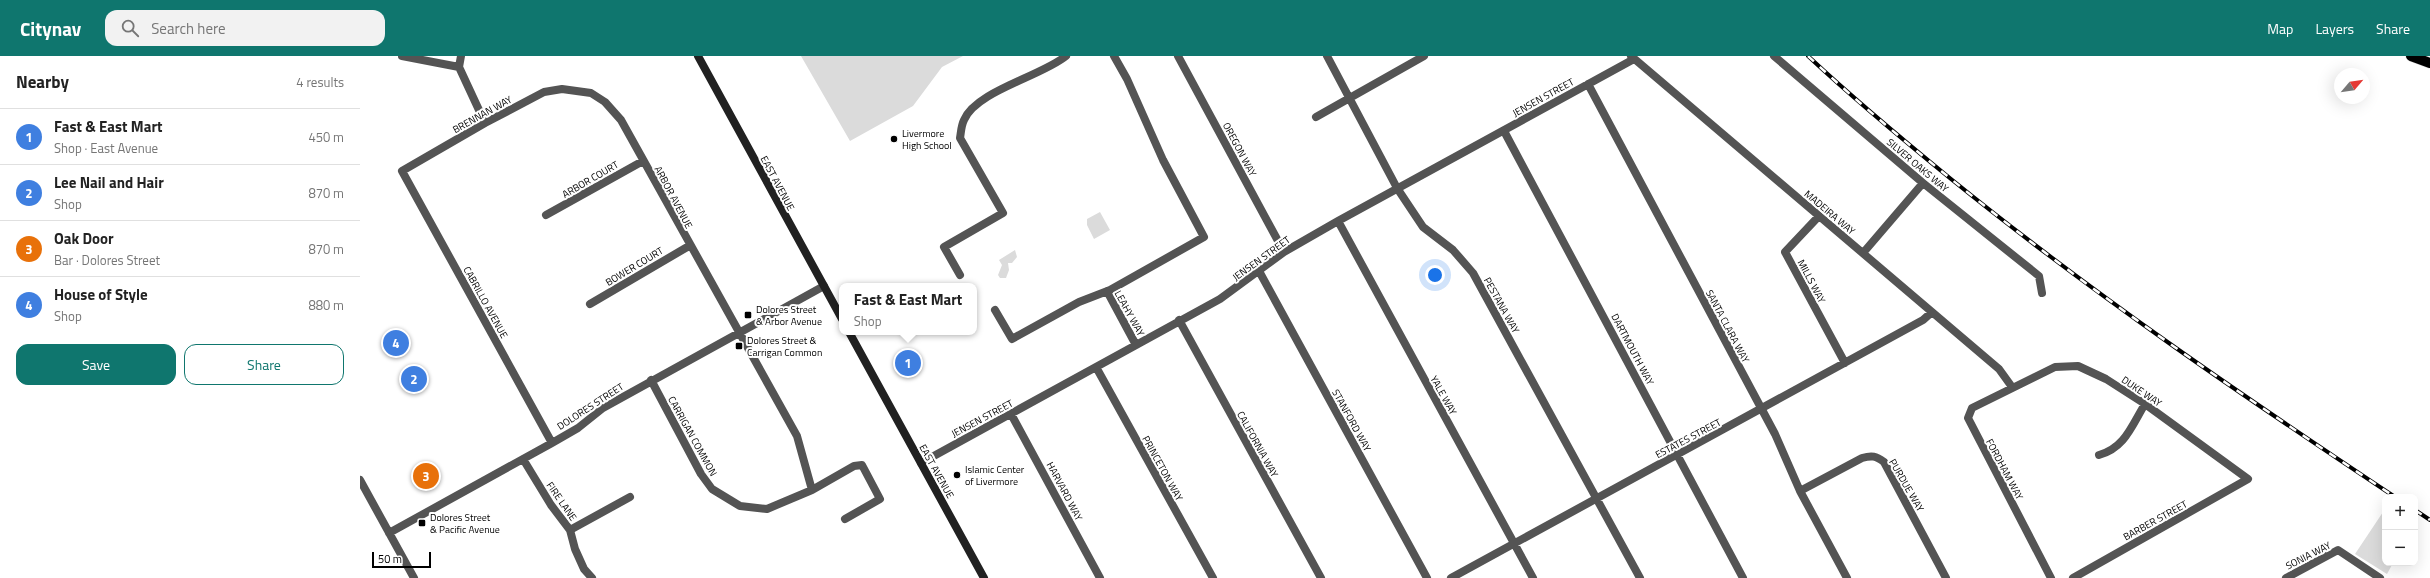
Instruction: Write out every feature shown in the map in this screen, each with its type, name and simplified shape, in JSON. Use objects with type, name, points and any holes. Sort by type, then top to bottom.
[{"type":"main road","name":"EAST AVENUE","points":[[698,56],[839,314]]},
{"type":"main road","points":[[2411,56],[2430,64]]},
{"type":"main road","name":"EAST AVENUE","points":[[851,335],[984,578]]},
{"type":"street","points":[[402,56],[459,67]]},
{"type":"street","points":[[461,56],[459,67],[485,123]]},
{"type":"street","points":[[960,275],[944,247],[1003,213],[960,138],[964,120],[974,107],[987,98],[1066,56]]},
{"type":"street","points":[[995,310],[1012,339],[1079,302],[1107,291],[1204,237],[1163,160],[1127,79],[1114,56]]},
{"type":"street","name":"OREGON WAY","points":[[1178,56],[1284,252]]},
{"type":"street","name":"PESTANA WAY","points":[[1327,56],[1397,188],[1423,227],[1453,250],[1473,273],[1640,578]]},
{"type":"street","points":[[1316,117],[1424,56]]},
{"type":"street","name":"SILVER OAKS WAY","points":[[1774,56],[1923,183],[2038,276],[2042,293]]},
{"type":"street","name":"JENSEN STREET","points":[[921,463],[1179,320],[1220,299],[1284,252],[1397,188],[1588,84],[1633,57]]},
{"type":"street","name":"MADEIRA WAY","points":[[1633,57],[1999,369],[2012,387]]},
{"type":"street","name":"SANTA CLARA WAY","points":[[1588,84],[1778,441],[1800,491],[1847,578]]},
{"type":"street","name":"BRENNAN WAY","points":[[402,171],[485,123],[544,92],[562,89],[576,90]]},
{"type":"street","name":"ARBOR AVENUE","points":[[576,90],[590,93],[605,102],[621,120],[738,334]]},
{"type":"street","name":"DARTMOUTH WAY","points":[[1504,130],[1679,454],[1743,578]]},
{"type":"street","name":"ARBOR COURT","points":[[546,216],[643,160]]},
{"type":"street","name":"CABRILLO AVENUE","points":[[402,171],[552,443]]},
{"type":"street","points":[[1862,252],[1923,183]]},
{"type":"street","name":"MILLS WAY","points":[[1819,216],[1786,252],[1845,363]]},
{"type":"street","name":"YALE WAY","points":[[1338,221],[1533,578]]},
{"type":"street","name":"BOWER COURT","points":[[590,304],[689,246]]},
{"type":"street","name":"STANFORD WAY","points":[[1259,271],[1427,578]]},
{"type":"street","name":"DOLORES STREET","points":[[389,533],[578,428],[603,408],[651,380],[824,286]]},
{"type":"street","name":"LEAHY WAY","points":[[1107,291],[1136,345]]},
{"type":"street","name":"ESTATES STREET","points":[[1451,578],[1845,363],[1922,320],[1932,312]]},
{"type":"street","name":"CALIFORNIA WAY","points":[[1179,320],[1321,578]]},
{"type":"street","points":[[738,334],[797,436],[812,490]]},
{"type":"street","name":"DUKE WAY","points":[[2012,387],[2055,367],[2078,366],[2106,379],[2145,404],[2248,479]]},
{"type":"street","name":"PRINCETON WAY","points":[[1096,367],[1213,578]]},
{"type":"street","name":"CARRIGAN COMMON","points":[[651,380],[701,474],[712,489],[726,499],[740,506],[767,509],[812,490],[854,466],[862,466],[880,499],[845,520]]},
{"type":"street","name":"FORDHAM WAY","points":[[2012,387],[1972,408],[1968,418],[2051,578]]},
{"type":"street","points":[[2099,454],[2111,451],[2123,441],[2145,404]]},
{"type":"street","name":"HARVARD WAY","points":[[1011,414],[1100,578]]},
{"type":"street","name":"PURDUE WAY","points":[[1800,491],[1862,458],[1870,456],[1877,457],[1884,462],[1946,578]]},
{"type":"street","name":"FIRE LANE","points":[[523,459],[551,506],[570,530],[575,550],[584,569],[592,578]]},
{"type":"street","name":"BARBER STREET","points":[[2072,578],[2248,479]]},
{"type":"street","points":[[360,480],[414,578]]},
{"type":"street","points":[[570,530],[630,497]]},
{"type":"street","name":"SONIA WAY","points":[[2286,578],[2338,550],[2380,578]]},
{"type":"shaded area","points":[[801,56],[963,56],[942,67],[913,106],[850,141]]},
{"type":"shaded area","points":[[1100,212],[1110,230],[1094,239],[1087,225],[1087,219]]},
{"type":"shaded area","points":[[1015,250],[1017,257],[1012,263],[1008,263],[1009,270],[1006,278],[1000,278],[998,275],[1002,265],[999,260]]},
{"type":"shaded area","points":[[2382,514],[2382,566],[2391,566],[2387,574],[2355,554]]},
{"type":"railway","points":[[1808,56],[1896,134],[2005,222],[2059,263],[2169,343],[2281,421],[2390,494]]},
{"type":"railway","points":[[2418,512],[2430,520]]},
{"type":"place","name":"Livermore High School","points":[[894,139]]},
{"type":"place","name":"Dolores Street & Arbor Avenue","points":[[748,315]]},
{"type":"place","name":"House of Style","points":[[396,343]]},
{"type":"place","name":"Dolores Street & Carrigan Common","points":[[739,346]]},
{"type":"place","name":"Fast & East Mart","points":[[908,363]]},
{"type":"place","name":"Lee Nail and Hair","points":[[414,379]]},
{"type":"place","name":"Islamic Center of Livermore","points":[[957,475]]},
{"type":"place","name":"Oak Door","points":[[426,476]]},
{"type":"place","name":"Dolores Street & Pacific Avenue","points":[[422,523]]}]
